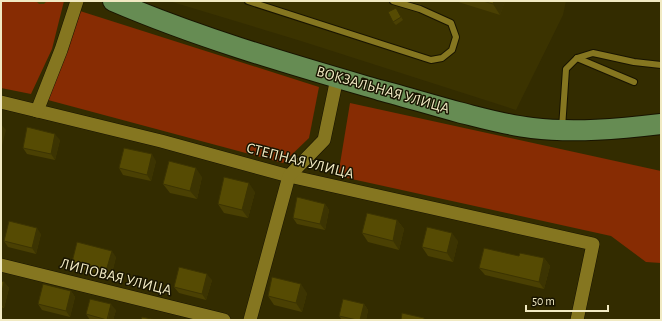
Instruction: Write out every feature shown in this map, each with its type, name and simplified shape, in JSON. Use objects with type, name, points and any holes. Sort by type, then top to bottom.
[{"type":"main road","name":"ВОКЗАЛЬНАЯ УЛИЦА","points":[[114,1],[152,18],[337,78],[494,121],[532,128],[562,130],[625,128],[661,124]]},
{"type":"street","points":[[37,111],[61,50],[77,1]]},
{"type":"street","points":[[250,320],[289,176],[324,140],[337,78]]},
{"type":"street","name":"СТЕПНАЯ УЛИЦА","points":[[1,102],[161,141],[289,176],[593,244],[577,320]]},
{"type":"street","name":"ЛИПОВАЯ УЛИЦА","points":[[1,265],[224,320]]},
{"type":"lane","points":[[248,1],[431,60],[442,58],[452,50],[456,38],[450,23],[420,9],[393,1]]},
{"type":"lane","points":[[562,130],[566,68],[577,58],[593,53],[634,62],[661,65]]},
{"type":"lane","points":[[577,58],[634,82]]},
{"type":"shaded area","points":[[1,1],[64,1],[52,49],[31,94],[1,88]]},
{"type":"shaded area","points":[[169,1],[566,1],[563,15],[516,110],[301,41]]},
{"type":"shaded area","points":[[80,11],[319,87],[309,138],[283,163],[48,100]]},
{"type":"shaded area","points":[[350,103],[661,171],[661,263],[646,262],[611,236],[338,176]]},
{"type":"building","points":[[483,1],[494,1],[493,4]]},
{"type":"building","points":[[396,8],[401,17],[393,22],[388,12]]},
{"type":"building","points":[[27,127],[55,134],[51,154],[23,148]]},
{"type":"building","points":[[124,148],[152,154],[147,175],[119,168]]},
{"type":"building","points":[[169,161],[196,168],[190,191],[163,184]]},
{"type":"building","points":[[224,177],[249,183],[242,210],[218,204]]},
{"type":"building","points":[[297,197],[325,204],[320,224],[293,218]]},
{"type":"building","points":[[367,213],[397,220],[393,241],[362,233]]},
{"type":"building","points":[[9,221],[37,228],[32,248],[4,241]]},
{"type":"building","points":[[427,227],[452,233],[447,253],[422,247]]},
{"type":"building","points":[[77,242],[112,251],[106,271],[72,262]]},
{"type":"building","points":[[484,248],[519,256],[520,253],[544,258],[539,282],[479,268]]},
{"type":"building","points":[[179,267],[207,274],[202,294],[174,287]]},
{"type":"building","points":[[272,277],[301,284],[296,303],[268,296]]},
{"type":"building","points":[[1,281],[4,282],[1,296]]},
{"type":"building","points":[[43,284],[71,291],[66,311],[38,304]]},
{"type":"building","points":[[90,299],[111,304],[107,320],[86,314]]},
{"type":"building","points":[[343,299],[364,304],[360,320],[339,316]]},
{"type":"building","points":[[402,313],[424,318],[424,320],[401,320]]},
{"type":"building","points":[[142,317],[156,320],[141,320]]}]
